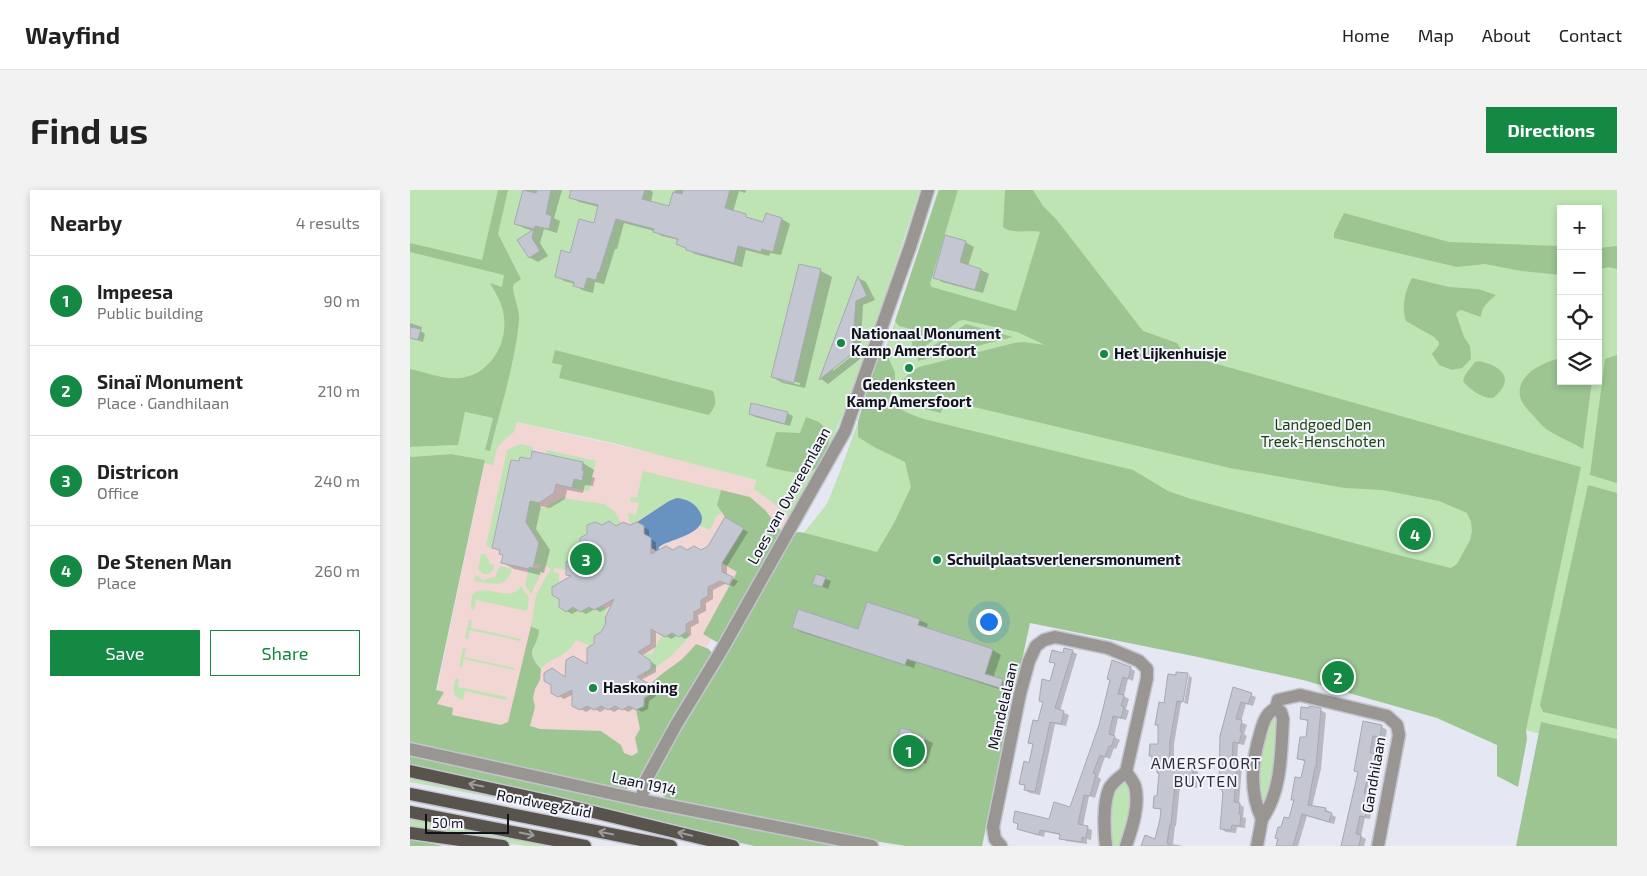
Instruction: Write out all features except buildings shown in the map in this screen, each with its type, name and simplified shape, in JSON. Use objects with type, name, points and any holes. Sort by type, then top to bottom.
[{"type":"main road","points":[[410,771],[552,802],[733,846]]},
{"type":"main road","name":"Rondweg Zuid","points":[[410,794],[671,846]]},
{"type":"main road","points":[[410,812],[584,846]]},
{"type":"main road","points":[[410,832],[503,846]]},
{"type":"street","name":"Loes van Overeemlaan","points":[[641,800],[646,780],[668,740],[721,651],[845,431],[911,244],[928,190]]},
{"type":"street","name":"Mandelalaan","points":[[1001,846],[995,839],[993,827],[996,808],[1020,694],[1029,661],[1036,646],[1044,640],[1055,637],[1108,648],[1139,661],[1147,669],[1147,678],[1126,772]]},
{"type":"street","name":"Gandhilaan","points":[[1262,819],[1256,805],[1253,773],[1256,748],[1265,718],[1276,708],[1278,700],[1300,694],[1387,716],[1397,725],[1399,735],[1378,846]]},
{"type":"street","name":"Gandhilaan","points":[[1257,846],[1262,819],[1270,807],[1280,764],[1283,719],[1281,712],[1276,708]]},
{"type":"street","name":"Laan 1914","points":[[410,749],[641,800],[872,846]]},
{"type":"street","points":[[1106,846],[1104,814],[1109,789],[1126,772],[1134,784],[1136,797],[1132,828],[1126,846]]},
{"type":"shaded area","points":[[498,418],[678,459],[803,493],[636,760],[432,714],[485,461]]},
{"type":"green space","points":[[410,190],[920,190],[875,327],[847,404],[809,495],[788,517],[776,505],[754,489],[756,480],[613,443],[517,422],[514,432],[497,448],[493,465],[484,463],[485,460],[451,454],[410,457],[410,447],[458,445],[465,412],[493,418],[485,450],[498,418],[410,398]]},
{"type":"green space","points":[[498,190],[508,190],[498,234],[521,279],[513,287],[519,312],[517,337],[507,386],[490,451],[485,450],[493,418],[465,412],[458,445],[410,447],[410,369],[448,378],[460,378],[481,370],[489,363],[496,355],[504,334],[503,311],[490,283],[502,287],[504,275],[410,252],[410,243],[482,260]]},
{"type":"green space","name":"Landgoed Den Treek-Henschoten","points":[[938,190],[1617,190],[1617,751],[1475,719],[794,545],[827,504],[907,289]]},
{"type":"green space","points":[[939,190],[958,190],[930,284],[932,287],[1016,311],[1040,232],[1015,231],[1003,227],[1005,190],[1033,190],[1043,206],[1056,219],[1143,331],[1177,343],[1185,355],[1581,467],[1526,730],[1527,739],[1518,787],[1497,776],[1497,745],[1437,718],[1303,680],[1030,623],[982,846],[906,846],[849,837],[668,799],[660,793],[654,779],[659,766],[793,534],[805,533],[877,552],[894,523],[911,487],[905,462],[858,437],[858,421],[882,342],[895,373],[888,403],[924,419],[1133,470],[1168,491],[1188,498],[1451,568],[1457,564],[1470,540],[1471,522],[1467,513],[1439,501],[1382,490],[1345,488],[1230,468],[945,400],[941,413],[910,405],[902,399],[900,388],[905,378],[919,367],[1014,343],[1024,342],[1045,345],[1017,332],[964,320],[959,321],[913,355],[911,329],[899,326],[895,321]]},
{"type":"green space","points":[[1344,213],[1449,242],[1557,246],[1557,275],[1521,271],[1485,264],[1457,267],[1334,238],[1334,233]]},
{"type":"green space","points":[[1617,246],[1617,269],[1608,267],[1602,269],[1602,248]]},
{"type":"green space","points":[[1412,278],[1449,287],[1478,289],[1496,295],[1484,307],[1481,317],[1461,310],[1456,314],[1464,337],[1470,346],[1471,359],[1462,368],[1452,370],[1439,365],[1432,354],[1439,345],[1439,342],[1434,337],[1406,321],[1404,299]]},
{"type":"green space","points":[[966,324],[1013,337],[918,361],[918,356]]},
{"type":"green space","points":[[555,350],[713,391],[715,398],[714,406],[709,415],[559,378],[562,365],[552,363]]},
{"type":"green space","points":[[1617,355],[1617,483],[1590,475],[1605,359]]},
{"type":"green space","points":[[1557,359],[1557,385],[1591,385],[1583,449],[1546,429],[1522,401],[1520,388],[1522,381],[1533,370]]},
{"type":"green space","points":[[1478,361],[1499,369],[1503,374],[1505,379],[1504,385],[1493,398],[1476,393],[1463,381],[1465,375],[1475,362]]},
{"type":"green space","points":[[806,417],[819,422],[830,433],[828,448],[824,459],[818,467],[801,473],[766,466],[776,432],[800,433]]},
{"type":"green space","points":[[521,444],[533,447],[531,459],[520,457],[519,461],[511,460],[492,548],[486,546],[507,450]]},
{"type":"green space","points":[[547,450],[596,461],[589,491],[572,488],[574,479],[583,481],[583,462],[546,454]]},
{"type":"green space","points":[[451,454],[485,460],[436,690],[444,692],[437,704],[453,708],[452,715],[501,725],[508,722],[531,626],[539,630],[532,653],[541,669],[540,680],[533,698],[535,707],[530,726],[540,729],[601,731],[621,745],[624,753],[632,756],[638,752],[635,738],[640,729],[636,710],[644,706],[645,697],[652,683],[682,659],[696,644],[709,649],[713,655],[639,780],[632,787],[626,789],[495,763],[493,760],[410,745],[410,457]]},
{"type":"green space","points":[[643,471],[721,490],[717,505],[722,512],[716,516],[710,530],[699,525],[699,513],[692,503],[685,499],[669,501],[632,524],[628,513],[636,515],[639,503],[630,501],[631,497],[637,498]]},
{"type":"green space","points":[[1588,485],[1617,493],[1617,729],[1543,712],[1540,705]]},
{"type":"green space","points":[[721,490],[750,497],[765,510],[781,531],[781,538],[720,644],[703,634],[737,572],[722,563],[725,517],[717,505]]},
{"type":"green space","points":[[531,497],[539,503],[541,508],[562,498],[604,504],[614,511],[621,523],[616,526],[609,522],[602,525],[595,522],[588,525],[587,534],[580,538],[580,546],[566,570],[554,568],[553,572],[560,574],[559,583],[552,587],[552,595],[559,599],[559,607],[566,611],[573,607],[580,612],[594,606],[608,609],[605,614],[606,623],[594,644],[591,646],[576,640],[567,651],[541,669],[533,658],[535,627],[531,626],[536,595],[551,568],[545,566],[531,594],[525,585],[529,567],[540,569],[541,565],[530,563],[539,543],[526,522]]},
{"type":"green space","points":[[481,554],[485,554],[489,564],[494,565],[493,570],[489,574],[483,574],[478,569]]},
{"type":"green space","points":[[500,566],[512,569],[509,576],[501,583],[492,584],[474,581],[475,575],[483,580],[495,577]]},
{"type":"green space","points":[[521,586],[529,598],[527,611],[476,600],[474,610],[471,609],[472,595],[478,591],[484,590],[504,594],[516,591]]},
{"type":"green space","points":[[469,620],[472,621],[471,628],[521,639],[520,641],[470,630],[468,639],[465,638]]},
{"type":"green space","points":[[686,632],[690,636],[671,656],[644,676],[644,673],[651,669],[644,654],[652,654],[662,635],[672,633],[679,637]]},
{"type":"green space","points":[[463,648],[466,649],[464,657],[514,668],[514,670],[464,659],[462,667],[459,667]]},
{"type":"green space","points":[[456,678],[459,679],[458,687],[507,697],[506,700],[465,691],[463,700],[456,696],[454,691]]},
{"type":"green space","points":[[1277,714],[1277,762],[1268,801],[1263,806],[1258,787],[1257,771],[1264,726]]},
{"type":"green space","points":[[1541,722],[1617,739],[1617,846],[1516,846]]},
{"type":"green space","points":[[410,753],[716,822],[719,821],[837,846],[754,846],[410,765]]},
{"type":"green space","points":[[410,776],[560,810],[410,782]]},
{"type":"green space","points":[[1122,781],[1130,783],[1133,800],[1122,846],[1110,846],[1107,823],[1116,784]]},
{"type":"green space","points":[[410,819],[554,846],[526,846],[410,829]]},
{"type":"green space","points":[[410,839],[443,846],[410,846]]},
{"type":"water","points":[[677,498],[689,501],[698,509],[702,517],[701,523],[683,537],[659,547],[658,552],[650,547],[651,538],[644,534],[644,526],[637,522],[669,501]]},
{"type":"place","name":"Nationaal Monument Kamp Amersfoort","points":[[841,343]]},
{"type":"place","name":"Het Lijkenhuisje","points":[[1104,354]]},
{"type":"place","name":"Gedenksteen Kamp Amersfoort","points":[[909,368]]},
{"type":"place","name":"De Stenen Man","points":[[1415,534]]},
{"type":"place","name":"Districon","points":[[586,559]]},
{"type":"place","name":"Schuilplaatsverlenersmonument","points":[[937,560]]},
{"type":"place","name":"Sinaï Monument","points":[[1338,677]]},
{"type":"place","name":"Haskoning","points":[[593,688]]},
{"type":"place","name":"Impeesa","points":[[909,751]]},
{"type":"district","name":"AMERSFOORT BUYTEN","points":[[1206,772]]}]
